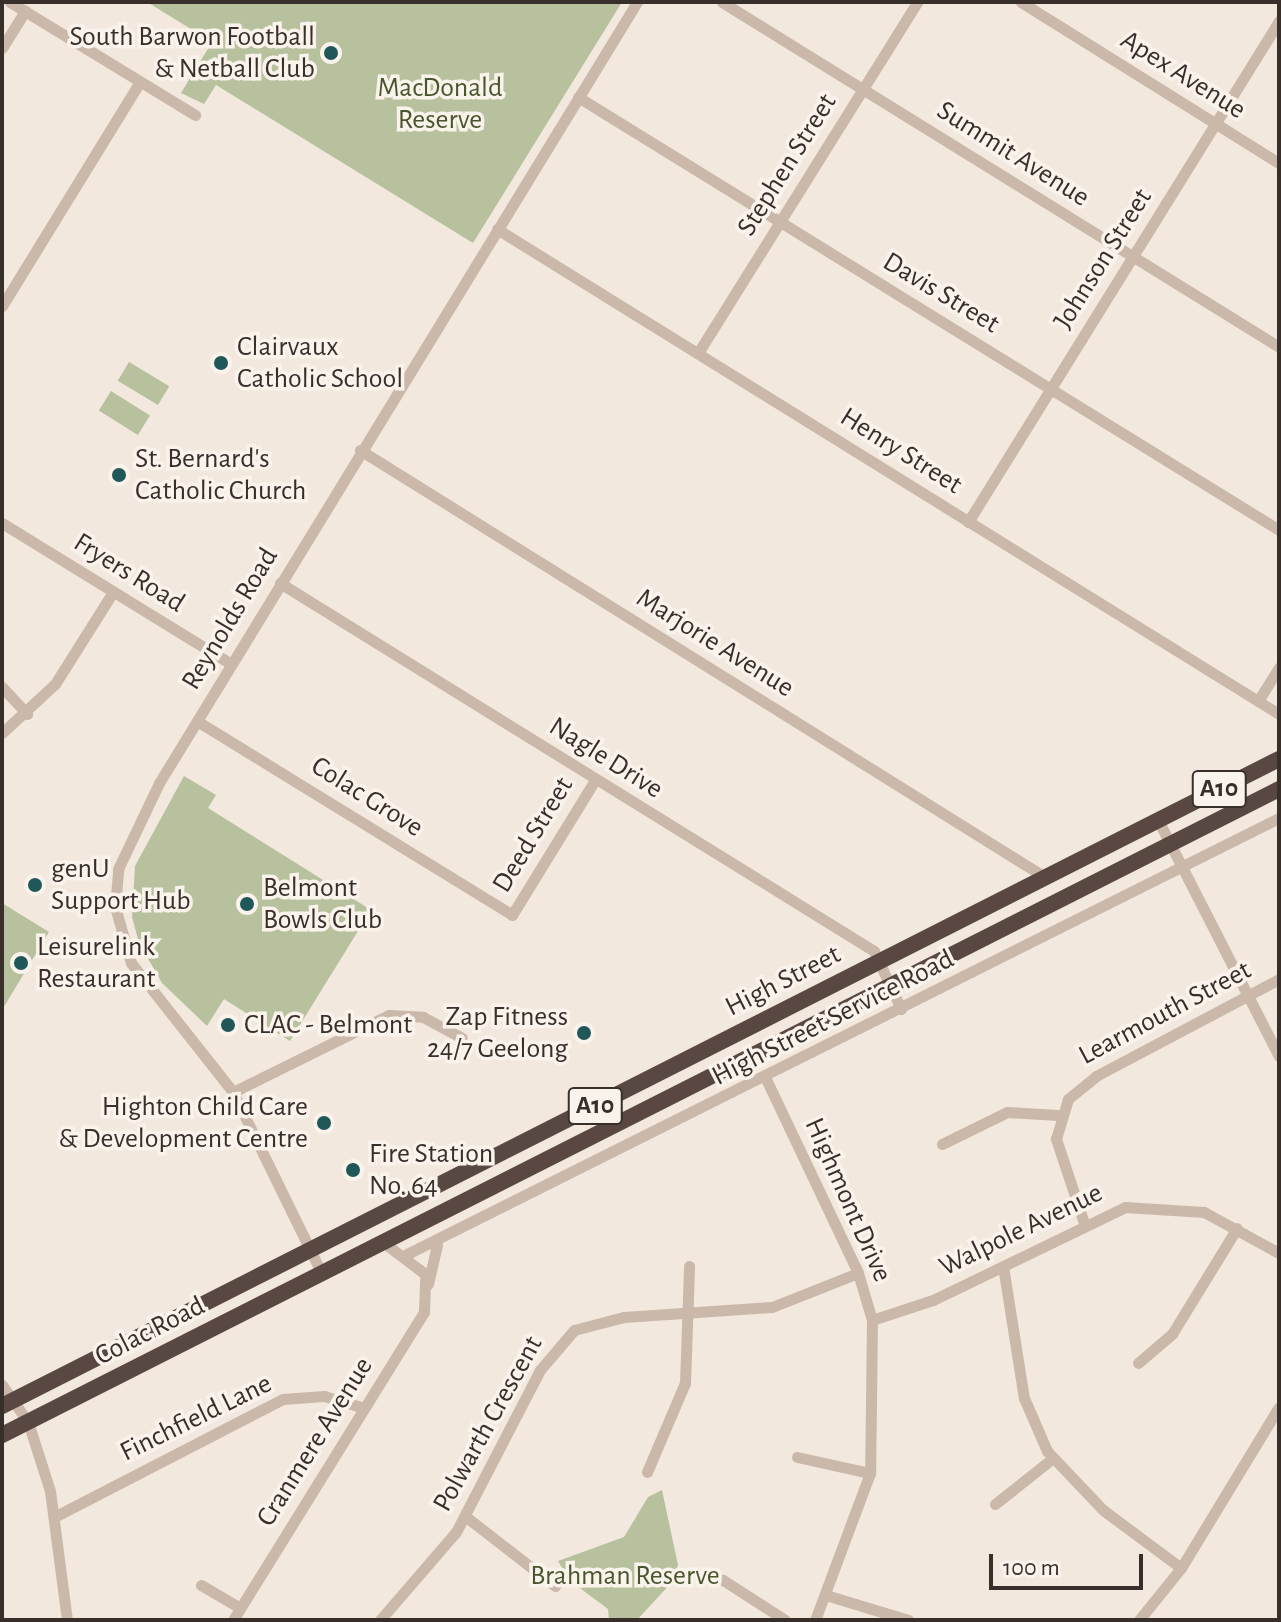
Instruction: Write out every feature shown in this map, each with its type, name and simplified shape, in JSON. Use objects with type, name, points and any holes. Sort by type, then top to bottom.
[{"type":"highway","name":"High Street","points":[[311,1250],[1279,759]]},
{"type":"highway","name":"High Street","points":[[322,1274],[1279,789]]},
{"type":"highway","name":"Colac Road","points":[[2,1435],[15,1410],[311,1250]]},
{"type":"highway","name":"Colac Road","points":[[15,1410],[322,1274]]},
{"type":"street","points":[[10,2],[195,115]]},
{"type":"street","name":"Reynolds Road","points":[[322,1274],[233,1092],[147,989],[121,940],[115,907],[125,846],[360,450],[637,2]]},
{"type":"street","name":"Summit Avenue","points":[[722,2],[1279,347]]},
{"type":"street","name":"Stephen Street","points":[[698,353],[917,2]]},
{"type":"street","name":"Apex Avenue","points":[[1021,2],[1279,163]]},
{"type":"street","points":[[2,48],[25,11]]},
{"type":"street","name":"Johnson Street","points":[[968,522],[1279,21]]},
{"type":"street","points":[[2,306],[140,82]]},
{"type":"street","name":"Davis Street","points":[[578,97],[1279,530]]},
{"type":"street","name":"Henry Street","points":[[497,229],[1279,714]]},
{"type":"street","name":"Marjorie Avenue","points":[[360,450],[1045,877]]},
{"type":"street","name":"Fryers Road","points":[[2,523],[231,664]]},
{"type":"street","name":"Nagle Drive","points":[[280,583],[874,951],[890,987]]},
{"type":"street","points":[[2,733],[27,714],[113,592]]},
{"type":"street","points":[[1258,701],[1279,668]]},
{"type":"street","points":[[2,687],[27,714]]},
{"type":"street","name":"Colac Grove","points":[[197,721],[512,915]]},
{"type":"street","name":"Deed Street","points":[[512,915],[595,780]]},
{"type":"street","name":"High Street Service Road","points":[[407,1254],[437,1245],[1182,870],[1279,818]]},
{"type":"street","points":[[1158,820],[1245,995],[1279,1056]]},
{"type":"street","name":"Learmouth Street","points":[[1058,1115],[1078,1087],[1279,979]]},
{"type":"street","points":[[890,987],[901,1009]]},
{"type":"street","points":[[233,1092],[389,1015],[423,1017],[462,1038]]},
{"type":"street","name":"Highmont Drive","points":[[766,1079],[858,1273],[872,1320],[870,1473],[829,1596],[815,1620]]},
{"type":"street","points":[[942,1144],[1007,1112],[1058,1115],[1059,1158],[1084,1223]]},
{"type":"street","name":"Walpole Avenue","points":[[872,1320],[1003,1266],[1084,1223],[1156,1203],[1204,1212],[1279,1253]]},
{"type":"street","points":[[1138,1363],[1172,1334],[1237,1228]]},
{"type":"street","points":[[384,1243],[407,1254],[428,1286]]},
{"type":"street","name":"Cranmere Avenue","points":[[233,1620],[418,1324],[437,1245]]},
{"type":"street","points":[[647,1472],[681,1402],[690,1314],[689,1266]]},
{"type":"street","points":[[1003,1266],[1024,1398],[1053,1458],[1103,1510],[1181,1568]]},
{"type":"street","name":"Polwarth Crescent","points":[[380,1620],[465,1516],[562,1339],[604,1320],[772,1307],[858,1273]]},
{"type":"street","points":[[2,1385],[15,1410],[56,1516],[67,1620]]},
{"type":"street","name":"Finchfield Lane","points":[[56,1516],[283,1399],[324,1396],[364,1408]]},
{"type":"street","points":[[1139,1620],[1181,1568],[1279,1407]]},
{"type":"street","points":[[797,1457],[870,1473]]},
{"type":"street","points":[[995,1504],[1053,1458]]},
{"type":"street","points":[[465,1516],[555,1586]]},
{"type":"street","points":[[700,1576],[723,1580],[785,1620]]},
{"type":"street","points":[[201,1585],[240,1608]]},
{"type":"street","points":[[829,1596],[908,1620]]},
{"type":"green space","name":"MacDonald Reserve","points":[[147,2],[622,2],[473,243],[216,85],[204,104],[181,93],[212,42]]},
{"type":"green space","points":[[129,362],[169,386],[158,405],[118,381]]},
{"type":"green space","points":[[111,391],[150,415],[138,435],[99,411]]},
{"type":"green space","name":"Belmont Bowls Club","points":[[184,776],[216,795],[208,808],[371,910],[290,1041],[224,999],[207,1026],[162,983],[139,943],[132,917],[135,866]]},
{"type":"green space","name":"Leisurelink Restaurant","points":[[2,903],[49,932],[2,1010]]},
{"type":"green space","name":"Brahman Reserve","points":[[662,1490],[678,1565],[672,1582],[637,1620],[609,1620],[608,1609],[569,1580],[558,1561],[624,1537],[648,1497]]},
{"type":"place","name":"South Barwon Football & Netball Club","points":[[331,53]]},
{"type":"place","name":"Clairvaux Catholic School","points":[[221,363]]},
{"type":"place","name":"St. Bernard's Catholic Church","points":[[119,475]]},
{"type":"place","name":"genU Support Hub","points":[[35,885]]},
{"type":"place","name":"Belmont Bowls Club","points":[[247,904]]},
{"type":"place","name":"Leisurelink Restaurant","points":[[21,963]]},
{"type":"place","name":"CLAC - Belmont","points":[[228,1025]]},
{"type":"place","name":"Zap Fitness 24/7 Geelong","points":[[584,1033]]},
{"type":"place","name":"Highton Child Care & Development Centre","points":[[324,1123]]},
{"type":"place","name":"Fire Station No. 64","points":[[353,1170]]}]
